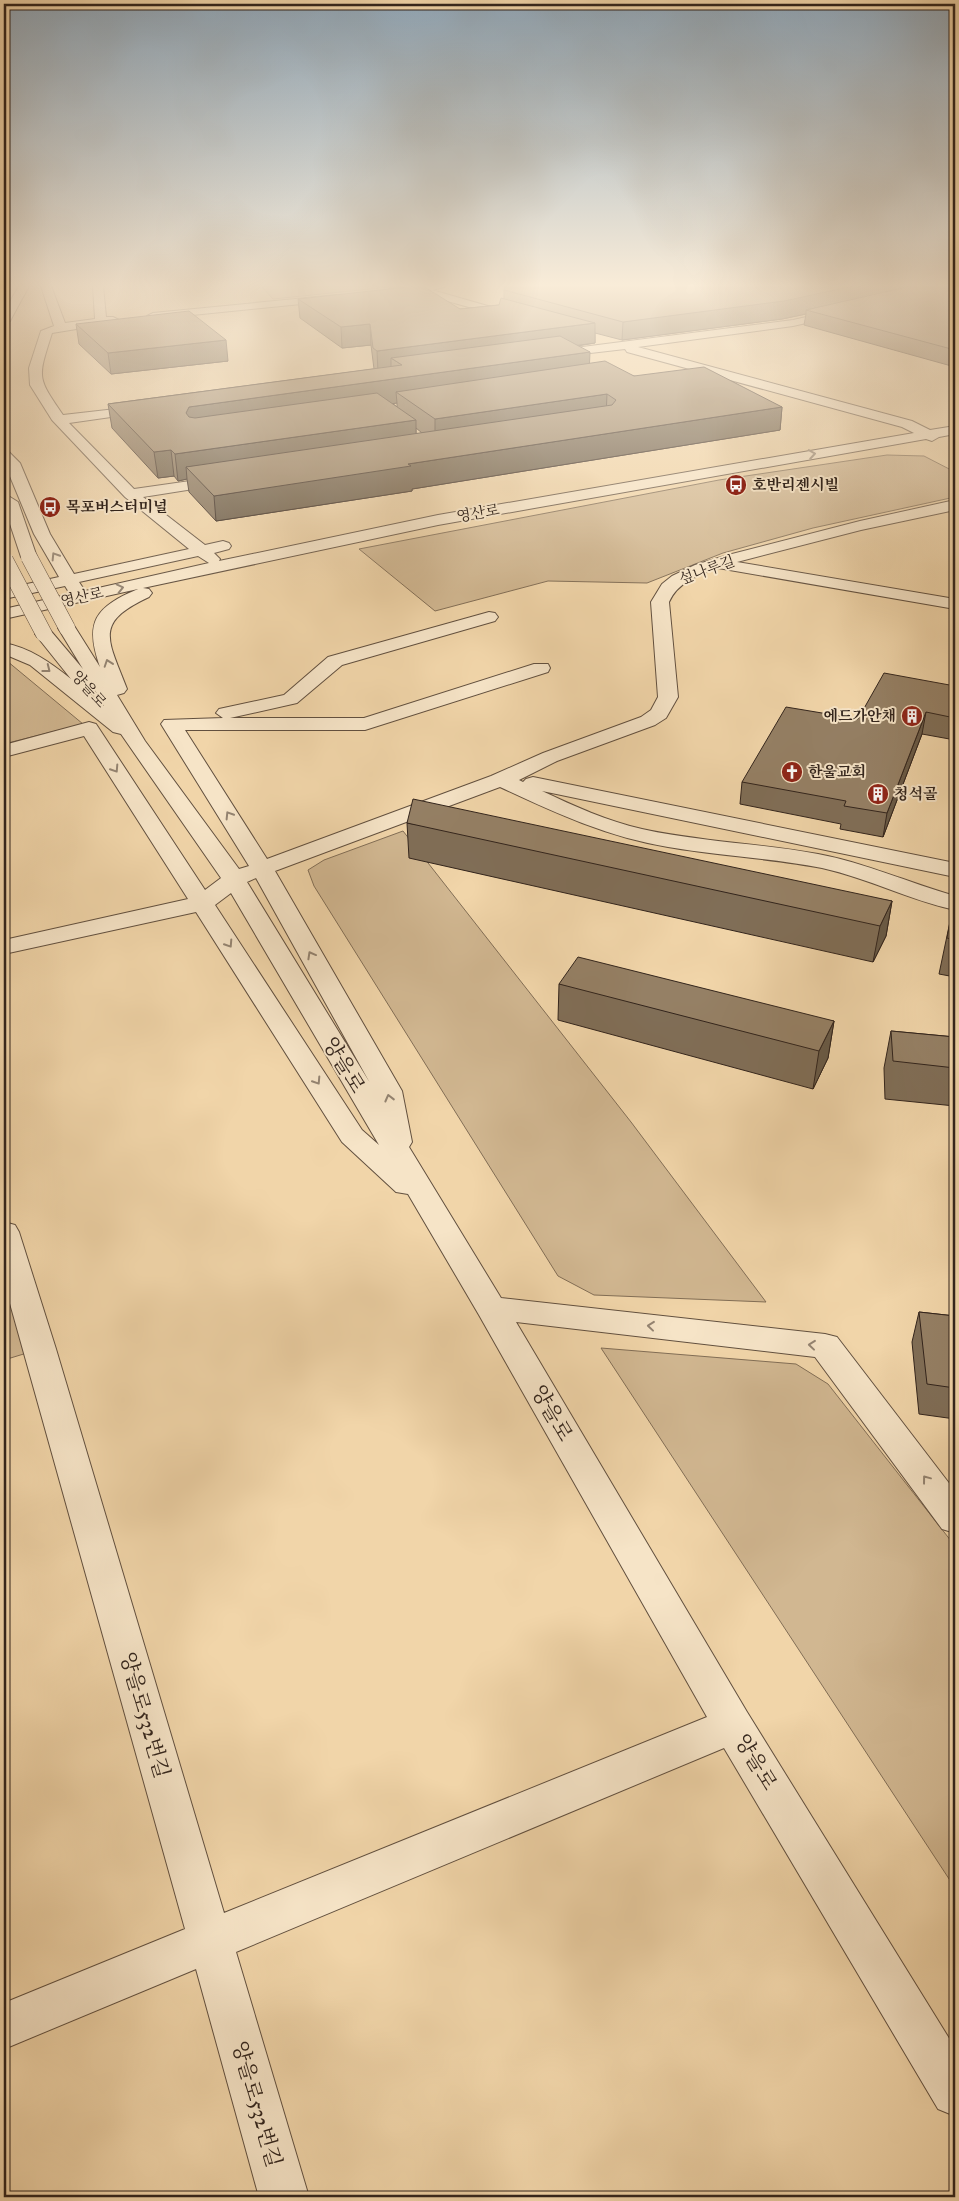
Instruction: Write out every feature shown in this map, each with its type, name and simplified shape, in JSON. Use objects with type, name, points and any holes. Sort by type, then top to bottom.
[{"type":"street","points":[[38,389],[58,420],[130,494],[202,550],[219,566]]},
{"type":"street","points":[[777,389],[907,424],[946,444]]},
{"type":"street","points":[[58,420],[157,407]]},
{"type":"street","name":"영산로","points":[[4,614],[219,566],[438,520],[791,451],[936,418]]},
{"type":"street","name":"영산로","points":[[791,451],[929,436],[955,430]]},
{"type":"street","points":[[136,742],[99,631],[101,623],[112,609],[135,596],[186,581],[791,451]]},
{"type":"street","points":[[4,455],[13,463],[42,534],[80,597]]},
{"type":"street","points":[[130,494],[238,478]]},
{"type":"street","name":"양을로","points":[[4,483],[29,557],[67,628],[136,742]]},
{"type":"street","name":"섶나루길","points":[[203,903],[248,873],[503,778],[550,757],[628,731],[659,714],[668,697],[660,602],[665,590],[684,576],[718,564],[856,525],[955,504]]},
{"type":"street","name":"영산로","points":[[4,594],[241,542]]},
{"type":"street","name":"양을로","points":[[5,558],[44,634],[62,659],[248,873],[402,1163],[432,1209],[491,1308],[733,1724],[955,2092]]},
{"type":"street","points":[[718,564],[955,604]]},
{"type":"street","points":[[171,724],[290,699],[335,661],[489,617]]},
{"type":"street","points":[[4,648],[37,661],[136,742]]},
{"type":"street","points":[[171,724],[365,724],[540,668]]},
{"type":"street","points":[[171,724],[248,873]]},
{"type":"street","points":[[4,751],[89,728],[352,1136],[432,1209]]},
{"type":"street","points":[[503,778],[955,870]]},
{"type":"street","points":[[503,778],[582,818],[640,835],[716,849],[781,854],[843,866],[955,903]]},
{"type":"street","points":[[4,947],[203,903]]},
{"type":"street","name":"양을로532번길","points":[[4,1232],[40,1349],[284,2197]]},
{"type":"street","points":[[491,1308],[825,1346],[955,1518]]},
{"type":"street","points":[[4,2026],[733,1724]]},
{"type":"shaded area","points":[[887,455],[924,456],[955,472],[955,497],[813,528],[723,553],[647,583],[548,581],[435,611],[359,549],[719,480]]},
{"type":"shaded area","points":[[4,660],[7,661],[83,724],[4,744]]},
{"type":"shaded area","points":[[403,831],[631,1122],[766,1302],[594,1295],[558,1276],[314,886],[308,870],[324,860]]},
{"type":"shaded area","points":[[9,1250],[40,1349],[4,1360],[4,1251]]},
{"type":"shaded area","points":[[601,1348],[796,1364],[828,1384],[955,1546],[955,1888]]},
{"type":"building","points":[[223,389],[322,389],[189,407],[186,413],[189,417],[195,418],[377,393],[416,420],[175,454],[171,450],[154,452],[108,404]]},
{"type":"building","points":[[418,389],[746,389],[782,407],[408,464],[411,466],[214,496],[186,467],[612,405],[616,400],[607,394],[435,419],[396,392]]},
{"type":"building","points":[[884,673],[955,686],[955,718],[926,712],[887,813],[844,806],[846,801],[742,782],[786,707],[858,719]]},
{"type":"building","points":[[413,799],[892,901],[880,926],[407,823]]},
{"type":"building","points":[[952,912],[955,912],[955,940],[947,938]]},
{"type":"building","points":[[578,957],[834,1021],[819,1051],[559,984]]},
{"type":"building","points":[[891,1031],[955,1037],[955,1068],[893,1061]]},
{"type":"building","points":[[919,1312],[955,1316],[955,1388],[927,1384]]},
{"type":"place","name":"호반리젠시빌","points":[[736,485]]},
{"type":"place","name":"목포버스터미널","points":[[50,507]]},
{"type":"place","name":"에드가안채","points":[[912,716]]},
{"type":"place","name":"한울교회","points":[[792,772]]},
{"type":"place","name":"청석골","points":[[878,794]]}]
